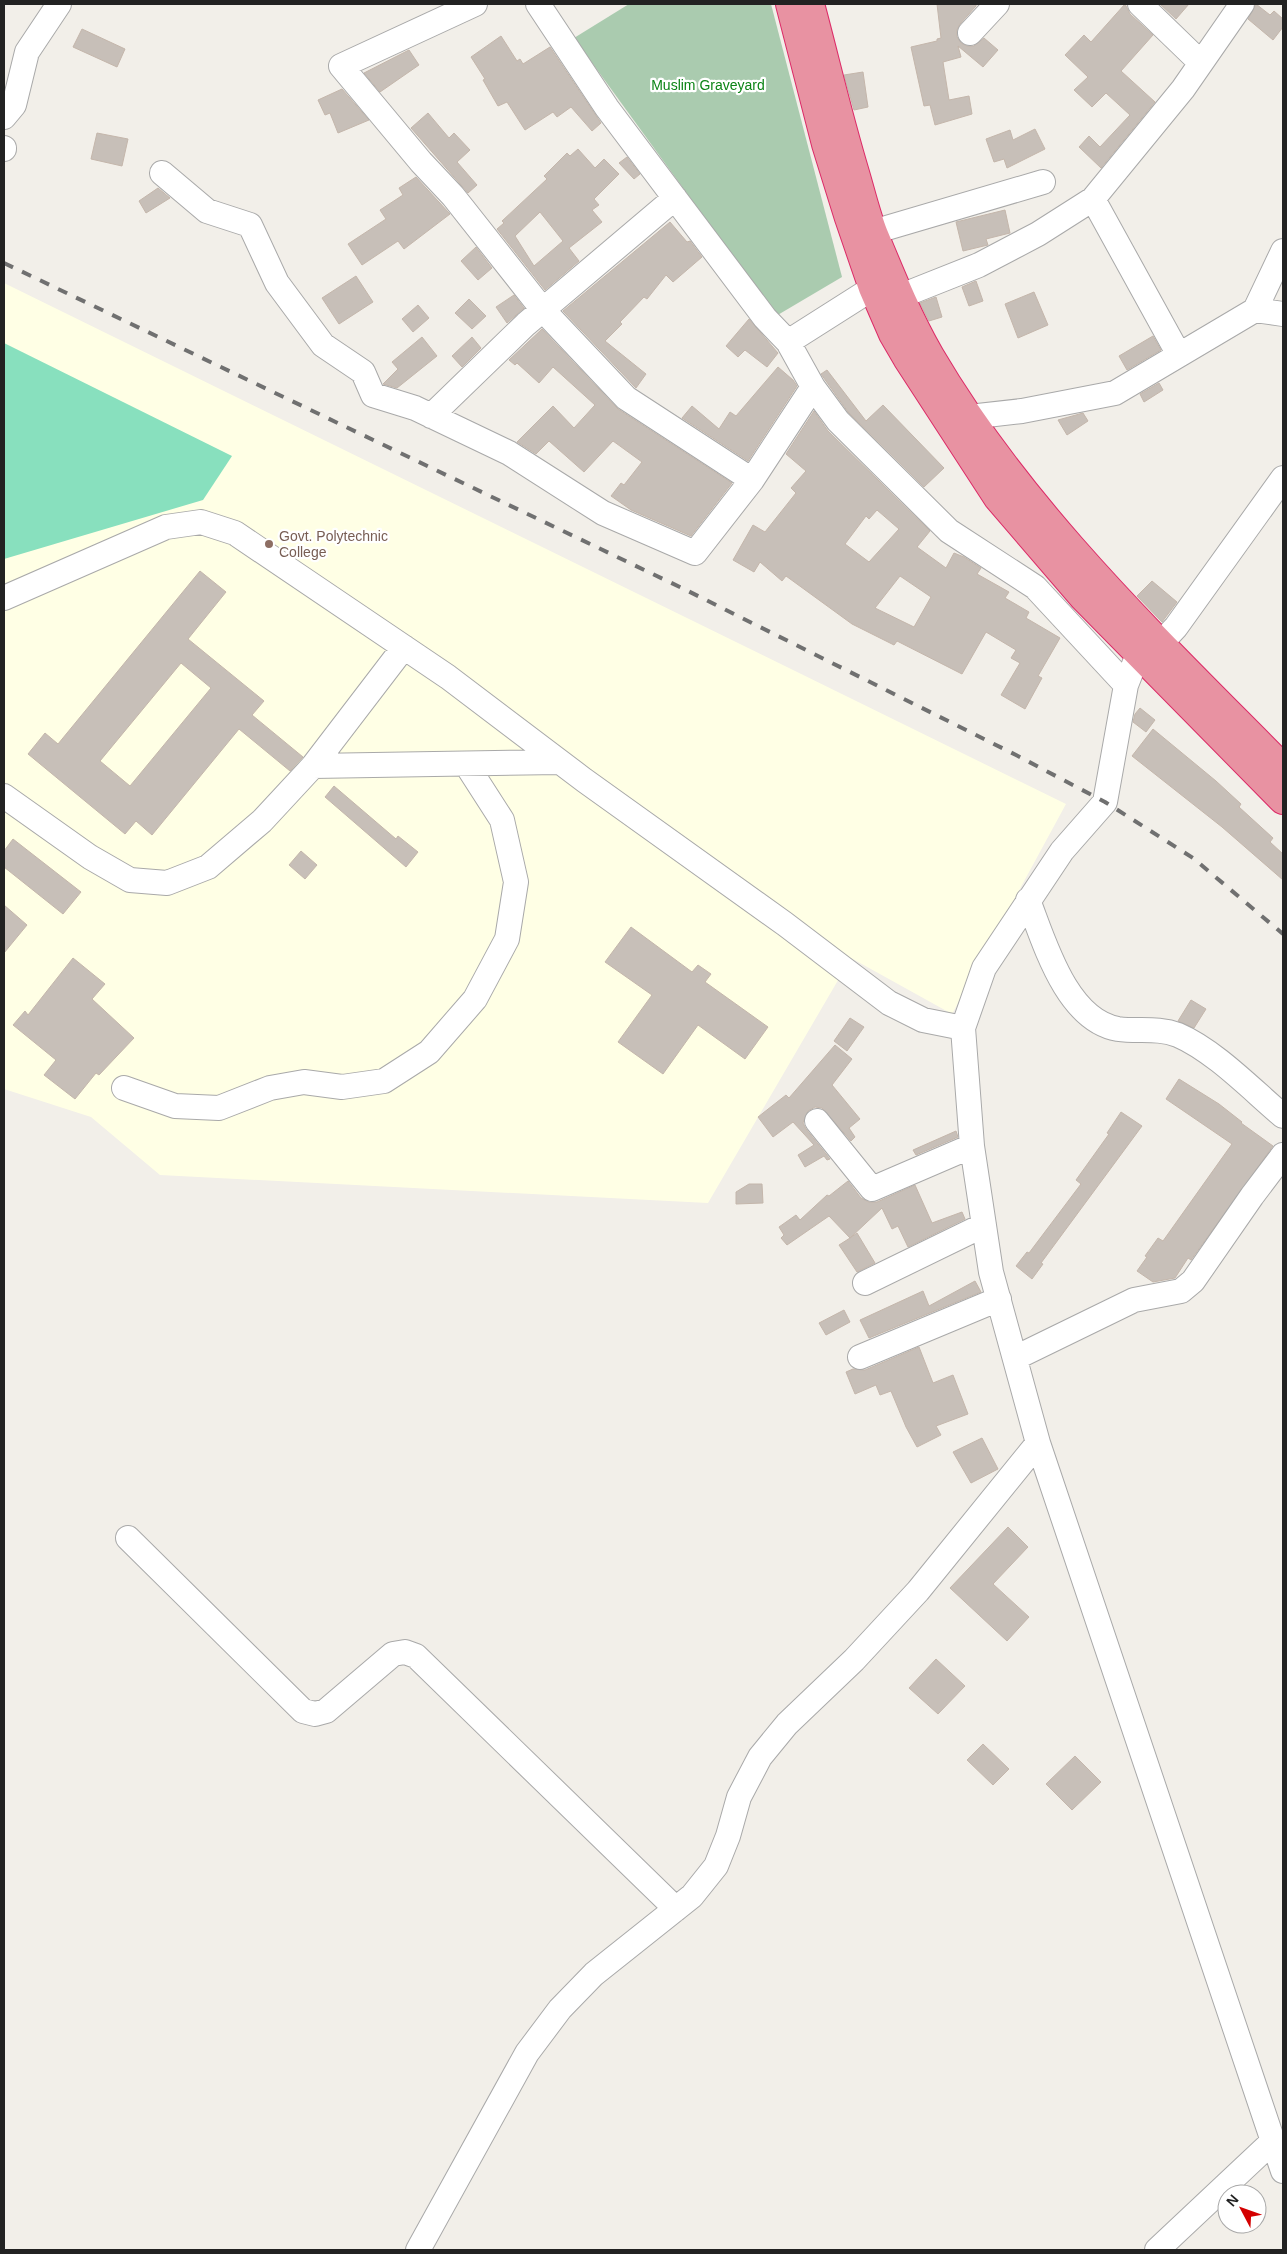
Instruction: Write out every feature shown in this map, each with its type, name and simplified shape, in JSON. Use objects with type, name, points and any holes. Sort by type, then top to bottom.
[{"type":"highway","points":[[790,4],[826,144],[889,288],[930,356],[969,417],[1039,511],[1100,581],[1150,647],[1283,800]]},
{"type":"highway","points":[[810,4],[843,134],[889,288],[898,342],[998,498],[1083,597],[1150,647],[1283,768]]},
{"type":"street","points":[[4,117],[14,105],[27,52],[59,4]]},
{"type":"street","points":[[475,4],[341,66],[421,162],[453,196],[543,310],[626,398],[752,480]]},
{"type":"street","points":[[538,4],[607,108],[765,318],[788,342],[813,387],[838,421],[948,531],[1035,588],[1126,685]]},
{"type":"street","points":[[970,33],[997,4]]},
{"type":"street","points":[[1140,4],[1201,63]]},
{"type":"street","points":[[788,342],[889,288],[979,265],[1038,234],[1094,199],[1183,89],[1242,4]]},
{"type":"street","points":[[162,173],[207,212],[250,225],[277,283],[323,345],[364,372],[372,396],[415,408],[509,453],[603,513],[695,554],[752,480],[813,387]]},
{"type":"street","points":[[873,232],[1043,182]]},
{"type":"street","points":[[431,416],[543,310],[674,198]]},
{"type":"street","points":[[1094,199],[1179,355]]},
{"type":"street","points":[[969,417],[1022,411],[1115,393],[1255,310],[1283,251]]},
{"type":"street","points":[[1255,310],[1283,314]]},
{"type":"street","points":[[1283,478],[1176,627],[1150,647],[1126,685],[1104,802],[1062,851],[984,968],[963,1028],[972,1146],[992,1272],[1038,1443],[1283,2171]]},
{"type":"street","points":[[4,598],[166,527],[201,522],[235,533],[448,677],[560,762],[784,924],[889,1003],[924,1020],[963,1028]]},
{"type":"street","points":[[4,796],[90,856],[130,880],[168,883],[208,867],[262,821],[313,766],[404,647]]},
{"type":"street","points":[[313,766],[560,762]]},
{"type":"street","points":[[124,1088],[175,1106],[219,1108],[270,1088],[304,1082],[342,1087],[384,1081],[429,1052],[475,999],[507,939],[516,882],[502,820],[466,764]]},
{"type":"street","points":[[1028,900],[1056,971],[1073,998],[1092,1018],[1116,1029],[1154,1029],[1178,1036],[1210,1055],[1283,1116]]},
{"type":"street","points":[[817,1121],[872,1189],[972,1146]]},
{"type":"street","points":[[1193,1281],[1283,1155]]},
{"type":"street","points":[[1015,1358],[1134,1300],[1181,1291],[1193,1281],[1223,1266],[1283,1178]]},
{"type":"street","points":[[865,1282],[984,1225]]},
{"type":"street","points":[[860,1357],[999,1299]]},
{"type":"street","points":[[418,2250],[527,2053],[560,2008],[594,1974],[692,1896],[716,1866],[728,1836],[739,1797],[760,1757],[787,1724],[854,1660],[918,1591],[1038,1443]]},
{"type":"street","points":[[128,1538],[303,1711],[315,1714],[326,1712],[393,1654],[405,1652],[416,1656],[676,1909]]},
{"type":"street","points":[[1157,2250],[1273,2141]]},
{"type":"shaded area","name":"Govt. Polytechnic College","points":[[4,283],[1066,804],[952,1014],[851,958],[708,1203],[160,1175],[91,1117],[4,1089]]},
{"type":"green space","name":"Muslim Graveyard","points":[[629,4],[771,4],[842,277],[776,316],[574,38]]},
{"type":"green space","points":[[4,343],[232,456],[203,500],[4,559]]},
{"type":"building","points":[[937,4],[976,4],[960,24],[957,30],[957,37],[961,43],[967,46],[974,46],[984,38],[998,50],[983,67],[958,46],[961,57],[943,62],[949,100],[969,96],[972,114],[935,125],[930,105],[924,106],[911,47],[937,41],[937,39],[941,38]]},
{"type":"building","points":[[1125,4],[1130,14],[1153,35],[1121,71],[1155,102],[1101,168],[1079,147],[1089,136],[1100,147],[1130,115],[1106,93],[1092,107],[1074,90],[1088,77],[1065,55],[1084,35],[1091,42]]},
{"type":"building","points":[[1160,4],[1189,4],[1176,19]]},
{"type":"building","points":[[1256,4],[1270,15],[1274,11],[1283,19],[1283,27],[1273,40],[1248,19]]},
{"type":"building","points":[[82,29],[125,49],[117,67],[73,47]]},
{"type":"building","points":[[501,36],[517,61],[520,59],[523,64],[550,47],[601,123],[592,131],[571,107],[557,117],[553,112],[525,130],[507,102],[498,106],[483,80],[485,79],[471,57]]},
{"type":"building","points":[[409,50],[419,65],[380,92],[364,73]]},
{"type":"building","points":[[863,72],[868,107],[854,110],[844,75]]},
{"type":"building","points":[[342,89],[369,120],[338,133],[330,113],[325,115],[318,100]]},
{"type":"building","points":[[428,113],[449,138],[454,133],[470,150],[457,162],[477,185],[468,193],[411,128]]},
{"type":"building","points":[[1035,129],[1045,149],[1007,168],[1004,159],[994,162],[986,139],[1010,130],[1013,140]]},
{"type":"building","points":[[97,133],[128,139],[122,166],[91,159]]},
{"type":"building","points":[[578,149],[595,168],[604,159],[619,174],[594,199],[599,205],[592,210],[602,222],[569,248],[579,261],[545,290],[497,229],[504,223],[502,221],[547,179],[544,176],[567,153],[570,156]],"holes":[[[540,212],[563,241],[534,266],[515,236]]]},
{"type":"building","points":[[627,157],[640,174],[634,179],[619,163]]},
{"type":"building","points":[[416,177],[450,214],[404,249],[398,241],[362,265],[348,244],[386,219],[380,210],[403,195],[399,188]]},
{"type":"building","points":[[158,188],[170,198],[146,213],[139,201]]},
{"type":"building","points":[[1005,210],[1010,233],[986,239],[988,245],[963,251],[956,222]]},
{"type":"building","points":[[670,222],[687,242],[690,241],[702,257],[673,282],[666,275],[647,299],[644,297],[605,341],[646,374],[636,388],[563,311]]},
{"type":"building","points":[[476,247],[492,268],[478,280],[461,261]]},
{"type":"building","points":[[356,276],[373,302],[339,324],[322,298]]},
{"type":"building","points":[[976,281],[983,301],[969,306],[962,287]]},
{"type":"building","points":[[1034,292],[1048,325],[1018,338],[1005,304]]},
{"type":"building","points":[[514,295],[524,308],[507,323],[496,307]]},
{"type":"building","points":[[936,297],[942,317],[929,321],[920,303]]},
{"type":"building","points":[[469,299],[486,316],[472,329],[455,313]]},
{"type":"building","points":[[418,305],[429,318],[413,332],[402,319]]},
{"type":"building","points":[[749,319],[778,353],[767,367],[745,350],[738,357],[726,346]]},
{"type":"building","points":[[542,329],[618,409],[732,483],[691,536],[631,510],[611,496],[621,483],[624,485],[642,462],[613,441],[584,472],[549,441],[536,454],[517,442],[553,406],[574,428],[595,405],[553,367],[539,383],[517,363],[515,365],[509,360]]},
{"type":"building","points":[[1153,336],[1161,350],[1127,370],[1119,356]]},
{"type":"building","points":[[422,337],[437,356],[397,388],[383,384],[398,369],[392,362]]},
{"type":"building","points":[[472,337],[481,348],[462,367],[452,356]]},
{"type":"building","points":[[778,367],[797,386],[748,461],[682,418],[692,406],[719,429],[730,412],[736,416]]},
{"type":"building","points":[[827,370],[866,421],[883,405],[944,468],[924,487],[848,412],[821,374]]},
{"type":"building","points":[[1159,383],[1163,390],[1144,402],[1140,394]]},
{"type":"building","points":[[814,411],[828,431],[930,531],[917,547],[946,568],[954,553],[964,557],[981,568],[977,574],[1009,592],[1005,598],[1029,612],[1026,618],[1060,638],[1038,676],[1042,678],[1025,709],[1001,695],[1020,663],[1011,658],[1016,650],[986,632],[962,674],[897,641],[894,645],[852,624],[786,576],[782,581],[760,562],[754,572],[733,560],[753,525],[765,532],[796,493],[791,488],[806,471],[786,454]],"holes":[[[877,510],[899,529],[869,562],[845,544],[866,516],[869,519]],[[900,576],[931,597],[914,627],[875,608]]]},
{"type":"building","points":[[1083,413],[1088,421],[1067,435],[1058,420]]},
{"type":"building","points":[[200,571],[226,592],[188,639],[264,701],[252,715],[303,757],[290,771],[239,729],[152,835],[136,821],[125,834],[28,754],[45,733],[58,744]],"holes":[[[181,663],[211,688],[130,786],[100,761]]]},
{"type":"building","points":[[1152,581],[1177,602],[1162,622],[1137,596]]},
{"type":"building","points":[[1140,708],[1155,720],[1146,732],[1133,722],[1135,714]]},
{"type":"building","points":[[1153,729],[1216,781],[1241,804],[1239,807],[1273,838],[1270,842],[1283,854],[1283,880],[1222,827],[1132,756]]},
{"type":"building","points":[[334,786],[396,839],[398,836],[418,852],[406,867],[325,797]]},
{"type":"building","points":[[13,839],[81,892],[63,914],[4,867],[4,851]]},
{"type":"building","points":[[301,851],[317,865],[305,879],[289,865]]},
{"type":"building","points":[[4,905],[27,925],[4,953]]},
{"type":"building","points":[[631,927],[692,972],[698,965],[711,974],[705,982],[768,1027],[745,1059],[698,1025],[663,1074],[618,1042],[652,995],[605,962]]},
{"type":"building","points":[[73,958],[105,984],[92,999],[134,1038],[99,1075],[96,1073],[75,1099],[44,1075],[56,1060],[13,1025],[25,1011],[28,1015]]},
{"type":"building","points":[[1191,1000],[1206,1009],[1194,1028],[1178,1021]]},
{"type":"building","points":[[850,1018],[864,1027],[847,1051],[834,1041]]},
{"type":"building","points":[[835,1045],[852,1059],[832,1085],[860,1119],[849,1128],[855,1137],[851,1141],[822,1108],[815,1107],[808,1111],[803,1123],[830,1159],[827,1160],[824,1156],[805,1167],[798,1155],[814,1145],[793,1122],[773,1137],[758,1117],[786,1095],[789,1098]]},
{"type":"building","points":[[1179,1079],[1219,1104],[1273,1146],[1191,1260],[1188,1258],[1175,1278],[1153,1282],[1137,1271],[1147,1257],[1145,1256],[1158,1238],[1163,1241],[1232,1144],[1166,1099]]},
{"type":"building","points":[[1121,1112],[1142,1126],[1041,1263],[1043,1264],[1032,1279],[1016,1266],[1027,1252],[1029,1253],[1081,1184],[1076,1180],[1109,1134],[1107,1133]]},
{"type":"building","points":[[956,1131],[958,1137],[916,1155],[913,1150]]},
{"type":"building","points":[[848,1181],[861,1198],[869,1202],[877,1202],[915,1185],[932,1223],[962,1212],[965,1219],[908,1247],[898,1226],[892,1229],[882,1208],[850,1238],[829,1216],[787,1245],[781,1238],[784,1235],[779,1227],[796,1215],[800,1220],[827,1195],[829,1196]]},
{"type":"building","points":[[749,1184],[762,1184],[763,1203],[736,1204],[736,1192]]},
{"type":"building","points":[[857,1233],[875,1263],[857,1272],[839,1245]]},
{"type":"building","points":[[975,1281],[981,1292],[869,1338],[860,1320],[923,1291],[929,1306]]},
{"type":"building","points":[[844,1310],[850,1322],[826,1335],[819,1323]]},
{"type":"building","points":[[919,1347],[933,1383],[953,1375],[968,1414],[936,1426],[941,1435],[917,1447],[906,1427],[891,1391],[880,1395],[876,1385],[855,1394],[846,1372],[853,1369],[865,1370]]},
{"type":"building","points":[[982,1438],[998,1469],[971,1483],[953,1452]]},
{"type":"building","points":[[1008,1527],[1028,1547],[993,1584],[1029,1617],[1007,1641],[950,1588]]},
{"type":"building","points":[[936,1659],[965,1686],[938,1714],[909,1688]]},
{"type":"building","points":[[983,1744],[1009,1769],[993,1785],[967,1760]]},
{"type":"building","points":[[1075,1756],[1101,1782],[1072,1810],[1046,1784]]},
{"type":"railway","points":[[4,263],[684,589],[1016,755],[1105,802],[1193,858],[1283,934]]},
{"type":"place","name":"Govt. Polytechnic College","points":[[269,544]]}]
